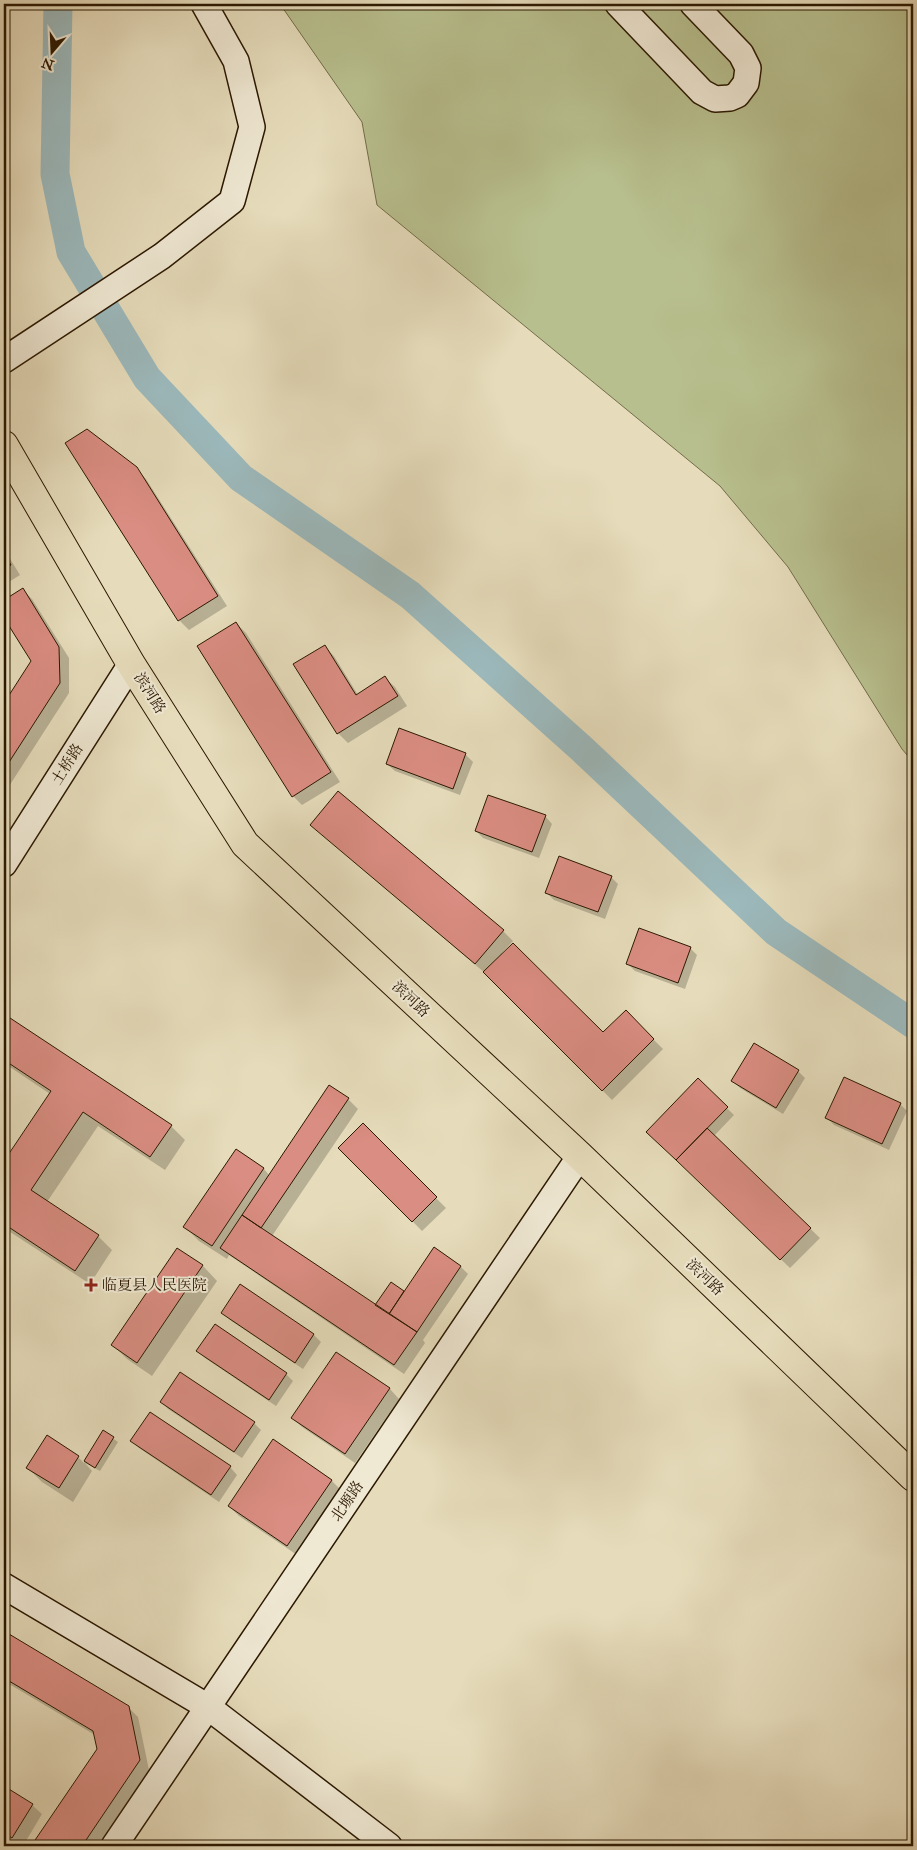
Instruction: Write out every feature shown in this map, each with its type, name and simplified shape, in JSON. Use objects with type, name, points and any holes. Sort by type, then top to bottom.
[{"type":"main road","name":"滨河路","points":[[4,444],[131,664],[245,844],[580,1156],[913,1477]]},
{"type":"street","points":[[5,359],[162,256],[232,201],[252,127],[236,61],[204,4]]},
{"type":"street","points":[[618,4],[702,92],[715,99],[730,98],[736,95],[746,83],[748,76],[746,61],[693,4]]},
{"type":"street","name":"土桥路","points":[[4,864],[131,664]]},
{"type":"street","name":"北塬路","points":[[114,1846],[580,1156]]},
{"type":"street","points":[[4,1586],[208,1708],[389,1846]]},
{"type":"green space","points":[[280,4],[913,4],[913,762],[902,749],[788,567],[720,486],[377,205],[362,122]]},
{"type":"building","points":[[87,429],[137,467],[218,596],[178,621],[65,443]]},
{"type":"building","points":[[4,553],[11,565],[4,569]]},
{"type":"building","points":[[23,588],[59,647],[60,683],[4,770],[4,703],[31,661],[4,618],[4,600]]},
{"type":"building","points":[[236,622],[331,772],[292,797],[197,646]]},
{"type":"building","points":[[325,645],[356,695],[385,676],[398,696],[337,734],[293,664]]},
{"type":"building","points":[[399,728],[466,753],[453,789],[386,764]]},
{"type":"building","points":[[338,791],[504,930],[475,964],[310,825]]},
{"type":"building","points":[[488,795],[546,815],[532,852],[475,831]]},
{"type":"building","points":[[559,856],[612,876],[598,912],[545,893]]},
{"type":"building","points":[[639,928],[691,947],[678,983],[626,964]]},
{"type":"building","points":[[513,943],[603,1032],[626,1010],[654,1039],[602,1091],[483,972]]},
{"type":"building","points":[[4,1014],[172,1125],[150,1157],[83,1112],[31,1190],[99,1235],[75,1271],[4,1224],[4,1161],[51,1091],[4,1060]]},
{"type":"building","points":[[754,1043],[799,1070],[776,1108],[731,1081]]},
{"type":"building","points":[[844,1077],[901,1103],[882,1144],[825,1118]]},
{"type":"building","points":[[698,1078],[728,1107],[676,1160],[646,1132]]},
{"type":"building","points":[[329,1085],[349,1098],[261,1228],[242,1215]]},
{"type":"building","points":[[363,1123],[437,1197],[412,1222],[338,1148]]},
{"type":"building","points":[[707,1128],[811,1228],[780,1260],[676,1160]]},
{"type":"building","points":[[236,1149],[264,1168],[212,1246],[183,1227]]},
{"type":"building","points":[[242,1215],[417,1332],[394,1365],[220,1248]]},
{"type":"building","points":[[434,1247],[461,1266],[417,1332],[389,1314]]},
{"type":"building","points":[[177,1248],[203,1265],[137,1363],[111,1345]]},
{"type":"building","points":[[391,1282],[404,1291],[389,1314],[375,1305]]},
{"type":"building","points":[[240,1284],[314,1334],[295,1363],[221,1313]]},
{"type":"building","points":[[215,1324],[287,1373],[269,1400],[196,1351]]},
{"type":"building","points":[[336,1352],[390,1388],[345,1454],[291,1418]]},
{"type":"building","points":[[180,1372],[255,1422],[234,1452],[160,1402]]},
{"type":"building","points":[[150,1412],[231,1466],[211,1495],[130,1441]]},
{"type":"building","points":[[103,1430],[114,1437],[95,1468],[84,1461]]},
{"type":"building","points":[[47,1435],[79,1456],[59,1488],[26,1468]]},
{"type":"building","points":[[273,1439],[332,1480],[287,1546],[228,1506]]},
{"type":"building","points":[[4,1631],[129,1706],[140,1760],[82,1846],[31,1846],[97,1749],[93,1731],[4,1678]]},
{"type":"building","points":[[4,1786],[33,1804],[12,1838],[4,1833]]},
{"type":"waterway","points":[[58,4],[55,174],[71,252],[147,378],[241,478],[410,595],[582,749],[776,932],[913,1024]]},
{"type":"place","name":"临夏县人民医院","points":[[91,1285]]}]
